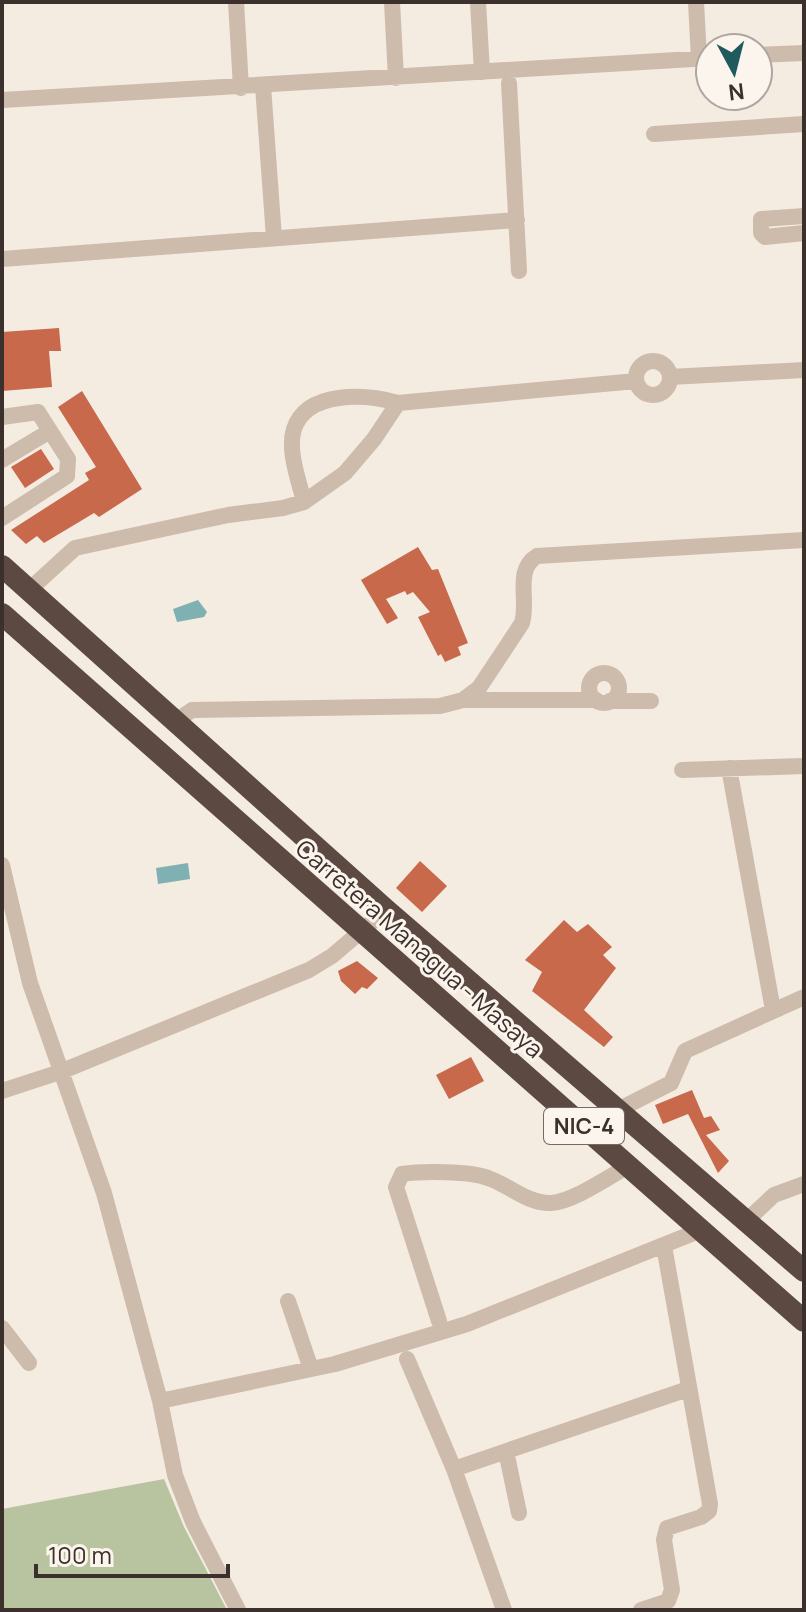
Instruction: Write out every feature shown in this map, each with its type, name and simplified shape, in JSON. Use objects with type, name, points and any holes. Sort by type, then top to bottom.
[{"type":"highway","name":"Carretera Managua - Masaya","points":[[2,566],[386,910],[804,1271]]},
{"type":"highway","name":"Carretera Managua - Masaya","points":[[2,614],[804,1321]]},
{"type":"highway","points":[[624,1160],[639,1149],[644,1135]]},
{"type":"highway","points":[[650,1184],[652,1160],[666,1154]]},
{"type":"street","points":[[236,2],[241,88]]},
{"type":"street","points":[[392,2],[396,78]]},
{"type":"street","points":[[478,2],[482,72]]},
{"type":"street","points":[[696,2],[700,32]]},
{"type":"street","points":[[774,54],[804,53]]},
{"type":"street","points":[[2,100],[694,60]]},
{"type":"street","points":[[509,83],[519,271]]},
{"type":"street","points":[[263,86],[274,238]]},
{"type":"street","points":[[654,134],[804,124]]},
{"type":"street","points":[[804,216],[761,219],[761,233],[765,237],[804,233]]},
{"type":"street","points":[[2,259],[517,220]]},
{"type":"street","points":[[651,361],[666,367],[670,377],[667,388],[652,395],[641,391],[636,381],[641,365],[651,361]]},
{"type":"street","points":[[670,377],[804,370]]},
{"type":"street","points":[[304,502],[293,456],[293,430],[305,410],[325,400],[371,396],[398,403],[636,381]]},
{"type":"street","points":[[28,591],[75,548],[304,502],[345,473],[367,448],[398,403]]},
{"type":"street","points":[[2,417],[38,412],[68,459],[67,476],[2,518]]},
{"type":"street","points":[[2,460],[50,431]]},
{"type":"street","points":[[463,700],[479,688],[522,623],[525,612],[523,573],[527,562],[537,556],[804,540]]},
{"type":"street","points":[[176,721],[192,710],[440,706],[463,700],[651,701]]},
{"type":"street","points":[[682,770],[804,766]]},
{"type":"street","points":[[729,768],[773,1010]]},
{"type":"street","points":[[2,865],[30,983],[104,1193],[160,1401],[175,1475],[193,1522],[238,1610]]},
{"type":"street","points":[[2,1091],[60,1072],[309,970],[362,932],[386,910]]},
{"type":"street","points":[[616,1111],[671,1083],[685,1051],[804,997]]},
{"type":"street","points":[[439,1321],[396,1187],[402,1174],[419,1172],[487,1177],[538,1201],[554,1203],[577,1194],[624,1160]]},
{"type":"street","points":[[745,1222],[774,1195],[804,1184]]},
{"type":"street","points":[[160,1401],[311,1369],[467,1324],[701,1230]]},
{"type":"street","points":[[641,1610],[668,1601],[670,1597],[672,1590],[664,1540],[667,1528],[701,1517],[709,1511],[710,1504],[664,1246]]},
{"type":"street","points":[[776,1247],[804,1259]]},
{"type":"street","points":[[288,1301],[311,1369]]},
{"type":"street","points":[[2,1328],[29,1363]]},
{"type":"street","points":[[407,1359],[454,1469],[504,1610]]},
{"type":"street","points":[[454,1469],[688,1389]]},
{"type":"street","points":[[506,1451],[519,1513]]},
{"type":"green space","points":[[164,1479],[184,1527],[227,1610],[2,1610],[2,1509]]},
{"type":"water","points":[[198,600],[207,612],[204,617],[177,622],[173,609]]},
{"type":"water","points":[[188,863],[190,879],[158,884],[156,868]]},
{"type":"building","points":[[59,328],[61,351],[49,351],[52,387],[2,391],[2,332]]},
{"type":"building","points":[[82,391],[142,489],[99,517],[94,513],[44,543],[37,536],[26,544],[11,530],[89,480],[85,473],[96,467],[58,407]]},
{"type":"building","points":[[41,449],[54,469],[25,488],[11,467]]},
{"type":"building","points":[[418,547],[432,570],[438,569],[468,643],[458,647],[461,655],[445,662],[441,654],[438,656],[418,617],[430,612],[413,592],[407,595],[405,591],[386,599],[398,618],[387,624],[361,580]]},
{"type":"building","points":[[420,861],[447,886],[422,912],[396,888]]},
{"type":"building","points":[[564,920],[577,932],[588,924],[612,947],[603,955],[616,968],[584,1010],[613,1037],[604,1047],[532,991],[542,972],[525,960]]},
{"type":"building","points":[[357,961],[378,978],[367,989],[362,987],[355,994],[341,981],[338,971]]},
{"type":"building","points":[[471,1057],[484,1081],[449,1099],[436,1075]]},
{"type":"building","points":[[692,1090],[704,1118],[711,1116],[720,1130],[706,1135],[729,1161],[718,1173],[688,1114],[663,1124],[655,1105]]}]
